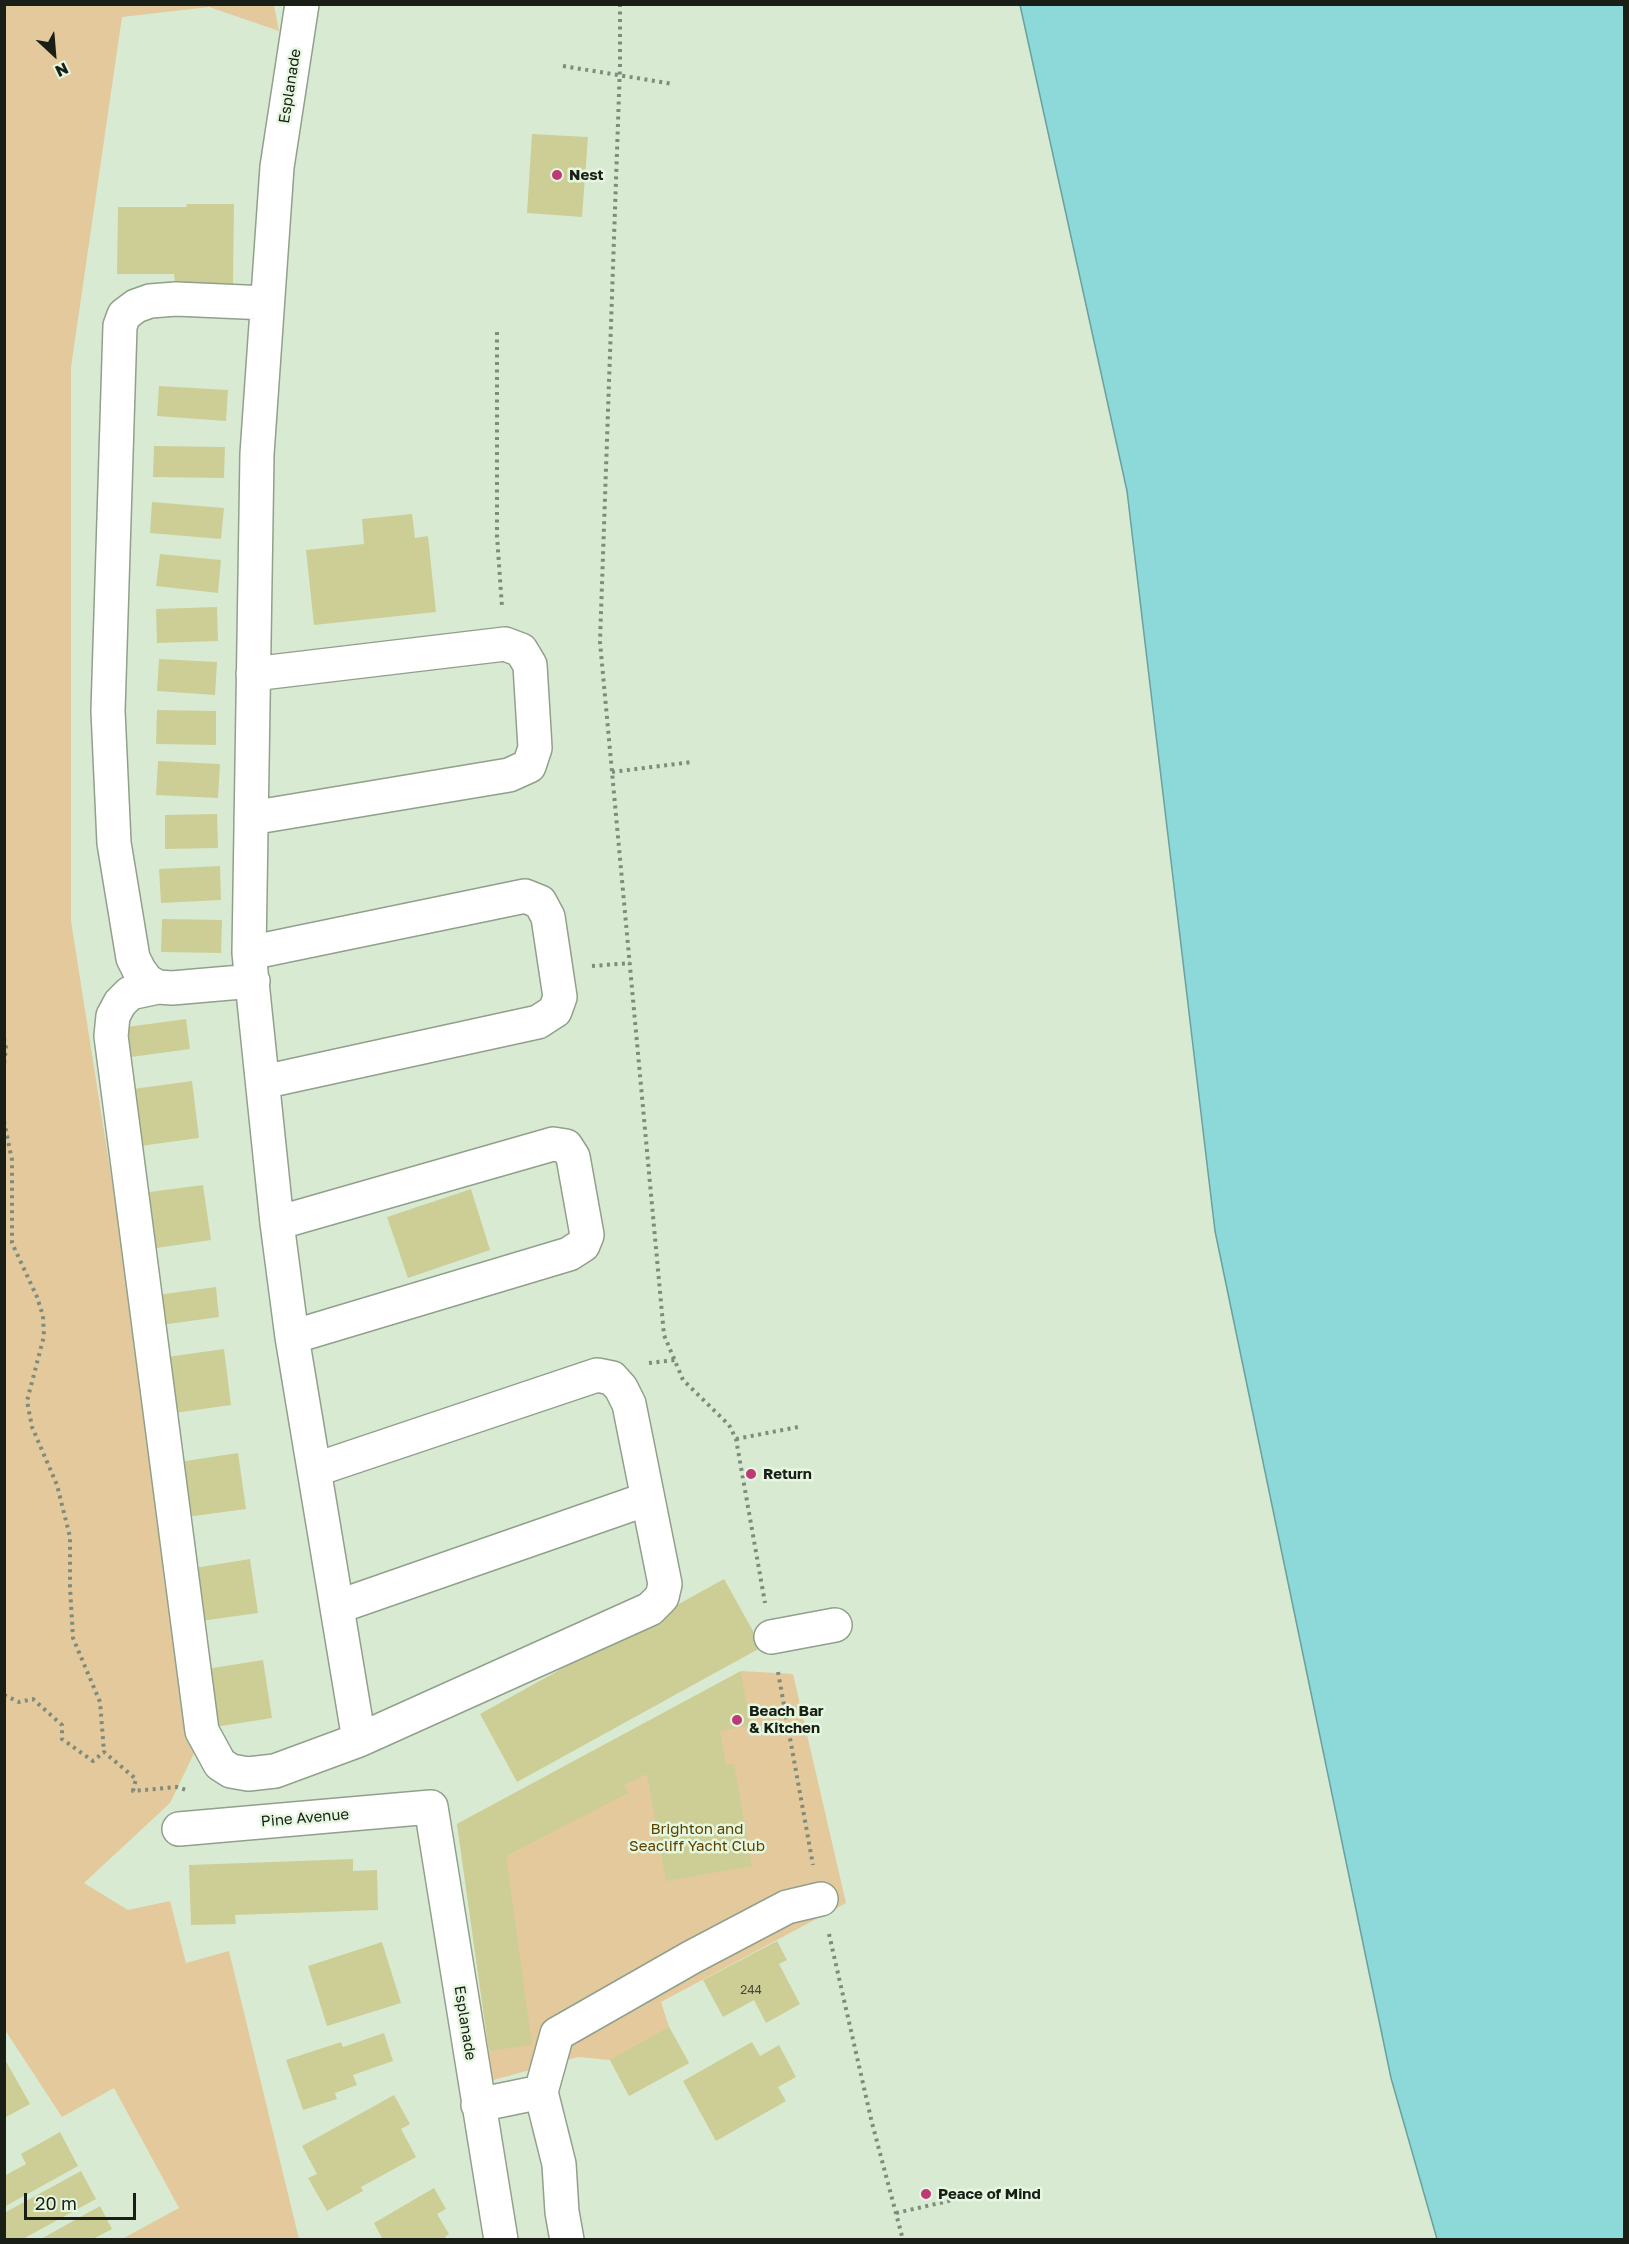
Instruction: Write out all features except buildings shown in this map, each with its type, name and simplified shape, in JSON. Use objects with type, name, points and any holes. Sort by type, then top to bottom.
[{"type":"street","name":"Esplanade","points":[[302,4],[277,167],[256,454],[251,967],[277,1223],[292,1337],[358,1740]]},
{"type":"street","points":[[158,987],[147,981],[133,958],[114,843],[110,782],[108,711],[120,326],[124,315],[136,306],[150,301],[177,298],[267,303]]},
{"type":"street","points":[[251,818],[509,775],[529,766],[535,748],[530,665],[521,650],[505,644],[253,674]]},
{"type":"street","points":[[262,1082],[538,1022],[555,1011],[560,997],[548,917],[540,902],[525,896],[172,988],[158,987],[130,993],[120,1003],[113,1016],[111,1036],[202,1731],[220,1764],[231,1771],[248,1774],[275,1771],[358,1740],[650,1608],[662,1597],[665,1584],[629,1404],[621,1388],[612,1378],[597,1375],[314,1470]]},
{"type":"street","points":[[277,1223],[553,1144],[566,1146],[573,1157],[587,1235],[583,1245],[569,1254],[292,1337]]},
{"type":"street","points":[[337,1607],[647,1499]]},
{"type":"street","points":[[771,1637],[835,1624]]},
{"type":"street","name":"Esplanade","points":[[431,1807],[501,2240]]},
{"type":"street","name":"Pine Avenue","points":[[178,1829],[431,1807]]},
{"type":"street","points":[[567,2240],[562,2212],[559,2164],[542,2092],[557,2034],[692,1957],[787,1907],[821,1899]]},
{"type":"street","points":[[478,2105],[542,2092]]},
{"type":"path","points":[[620,4],[620,76],[600,642],[664,1335],[683,1380],[729,1425],[736,1439],[813,1863],[872,2123],[903,2240]]},
{"type":"path","points":[[563,66],[673,84]]},
{"type":"path","points":[[497,332],[497,536],[505,644]]},
{"type":"path","points":[[612,772],[692,762]]},
{"type":"path","points":[[4,1038],[6,1048],[4,1065]]},
{"type":"path","points":[[4,1121],[12,1160],[12,1243],[37,1297],[43,1316],[44,1336],[27,1401],[32,1427],[57,1485],[70,1537],[70,1587],[74,1638],[100,1702],[104,1752],[136,1779],[133,1791],[177,1787],[209,1799],[221,1826]]},
{"type":"path","points":[[736,1439],[798,1427]]},
{"type":"path","points":[[4,1695],[19,1702],[33,1699],[62,1725],[62,1739],[93,1761],[104,1752]]},
{"type":"path","points":[[896,2213],[954,2200]]},
{"type":"green space","points":[[4,5],[274,5],[279,31],[209,7],[122,17],[71,367],[71,921],[200,1741],[170,1803],[84,1883],[128,1910],[170,1901],[186,1963],[229,1951],[299,2239],[122,2239],[179,2208],[114,2088],[62,2117],[5,2030]]},
{"type":"green space","name":"Brighton and Seacliff Yacht Club","points":[[741,1671],[793,1674],[846,1903],[661,2002],[669,2027],[689,2063],[629,2096],[610,2060],[578,2057],[493,2080],[457,1824]]},
{"type":"water","points":[[1020,5],[1624,5],[1624,2239],[1437,2239],[1391,2078],[1215,1231],[1127,491]]},
{"type":"place","name":"Nest","points":[[557,175]]},
{"type":"place","name":"Return","points":[[751,1474]]},
{"type":"place","name":"Beach Bar & Kitchen","points":[[737,1720]]},
{"type":"place","name":"Peace of Mind","points":[[926,2194]]}]
